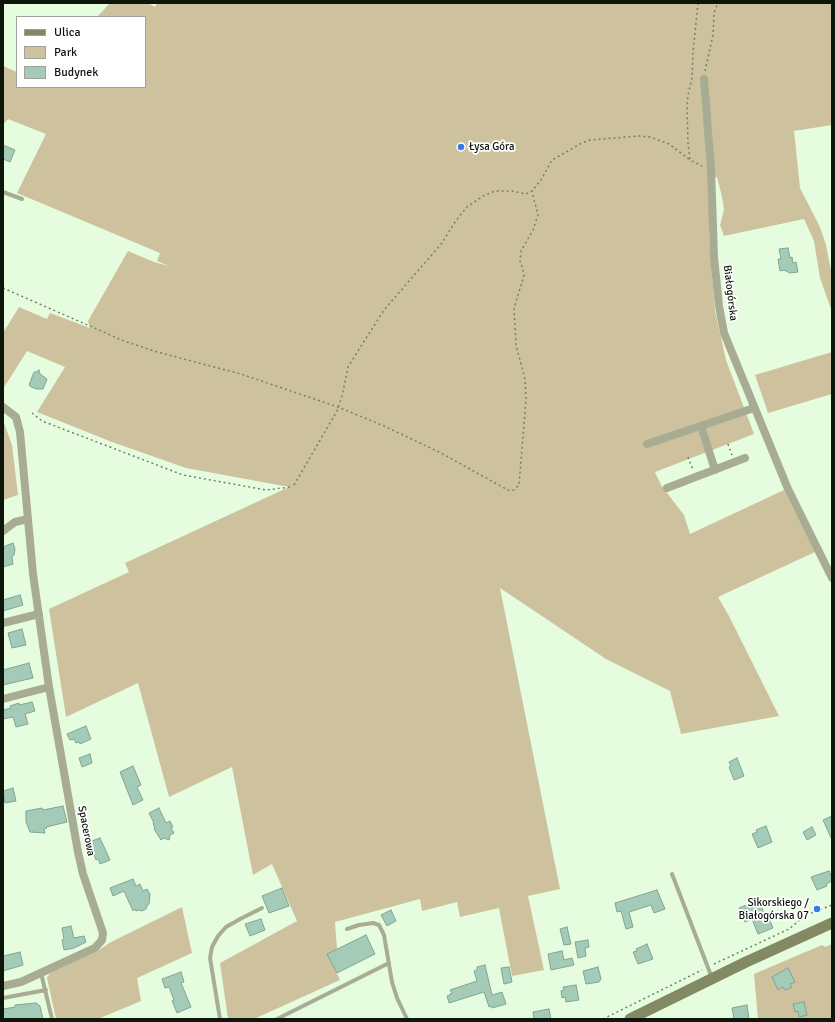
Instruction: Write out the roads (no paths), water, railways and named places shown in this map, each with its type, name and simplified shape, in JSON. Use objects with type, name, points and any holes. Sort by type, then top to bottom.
[{"type":"main road","points":[[630,1019],[712,978],[832,923]]},
{"type":"street","name":"Białogórska","points":[[704,79],[711,169],[714,257],[722,322],[729,346],[791,496],[832,578]]},
{"type":"street","name":"Spacerowa","points":[[3,408],[16,417],[20,432],[33,574],[49,687],[78,852],[83,874],[103,933],[102,940],[96,948],[21,982],[3,986]]},
{"type":"street","points":[[647,444],[754,408]]},
{"type":"street","points":[[701,426],[715,470]]},
{"type":"street","points":[[667,488],[745,458]]},
{"type":"street","points":[[3,531],[15,522],[28,519]]},
{"type":"street","points":[[3,623],[39,614]]},
{"type":"street","points":[[3,699],[49,687]]},
{"type":"lane","points":[[3,192],[22,199]]},
{"type":"lane","points":[[672,874],[712,978]]},
{"type":"lane","points":[[220,1019],[210,958],[212,947],[218,936],[226,927],[262,908]]},
{"type":"lane","points":[[347,929],[373,922],[379,925],[384,936],[392,982],[397,998],[407,1019]]},
{"type":"lane","points":[[277,1019],[389,962]]},
{"type":"lane","points":[[41,973],[52,1019]]},
{"type":"lane","points":[[3,998],[46,990]]},
{"type":"place","name":"Łysa Góra","points":[[461,147]]},
{"type":"place","name":"Sikorskiego / Białogórska 07","points":[[817,909]]}]
